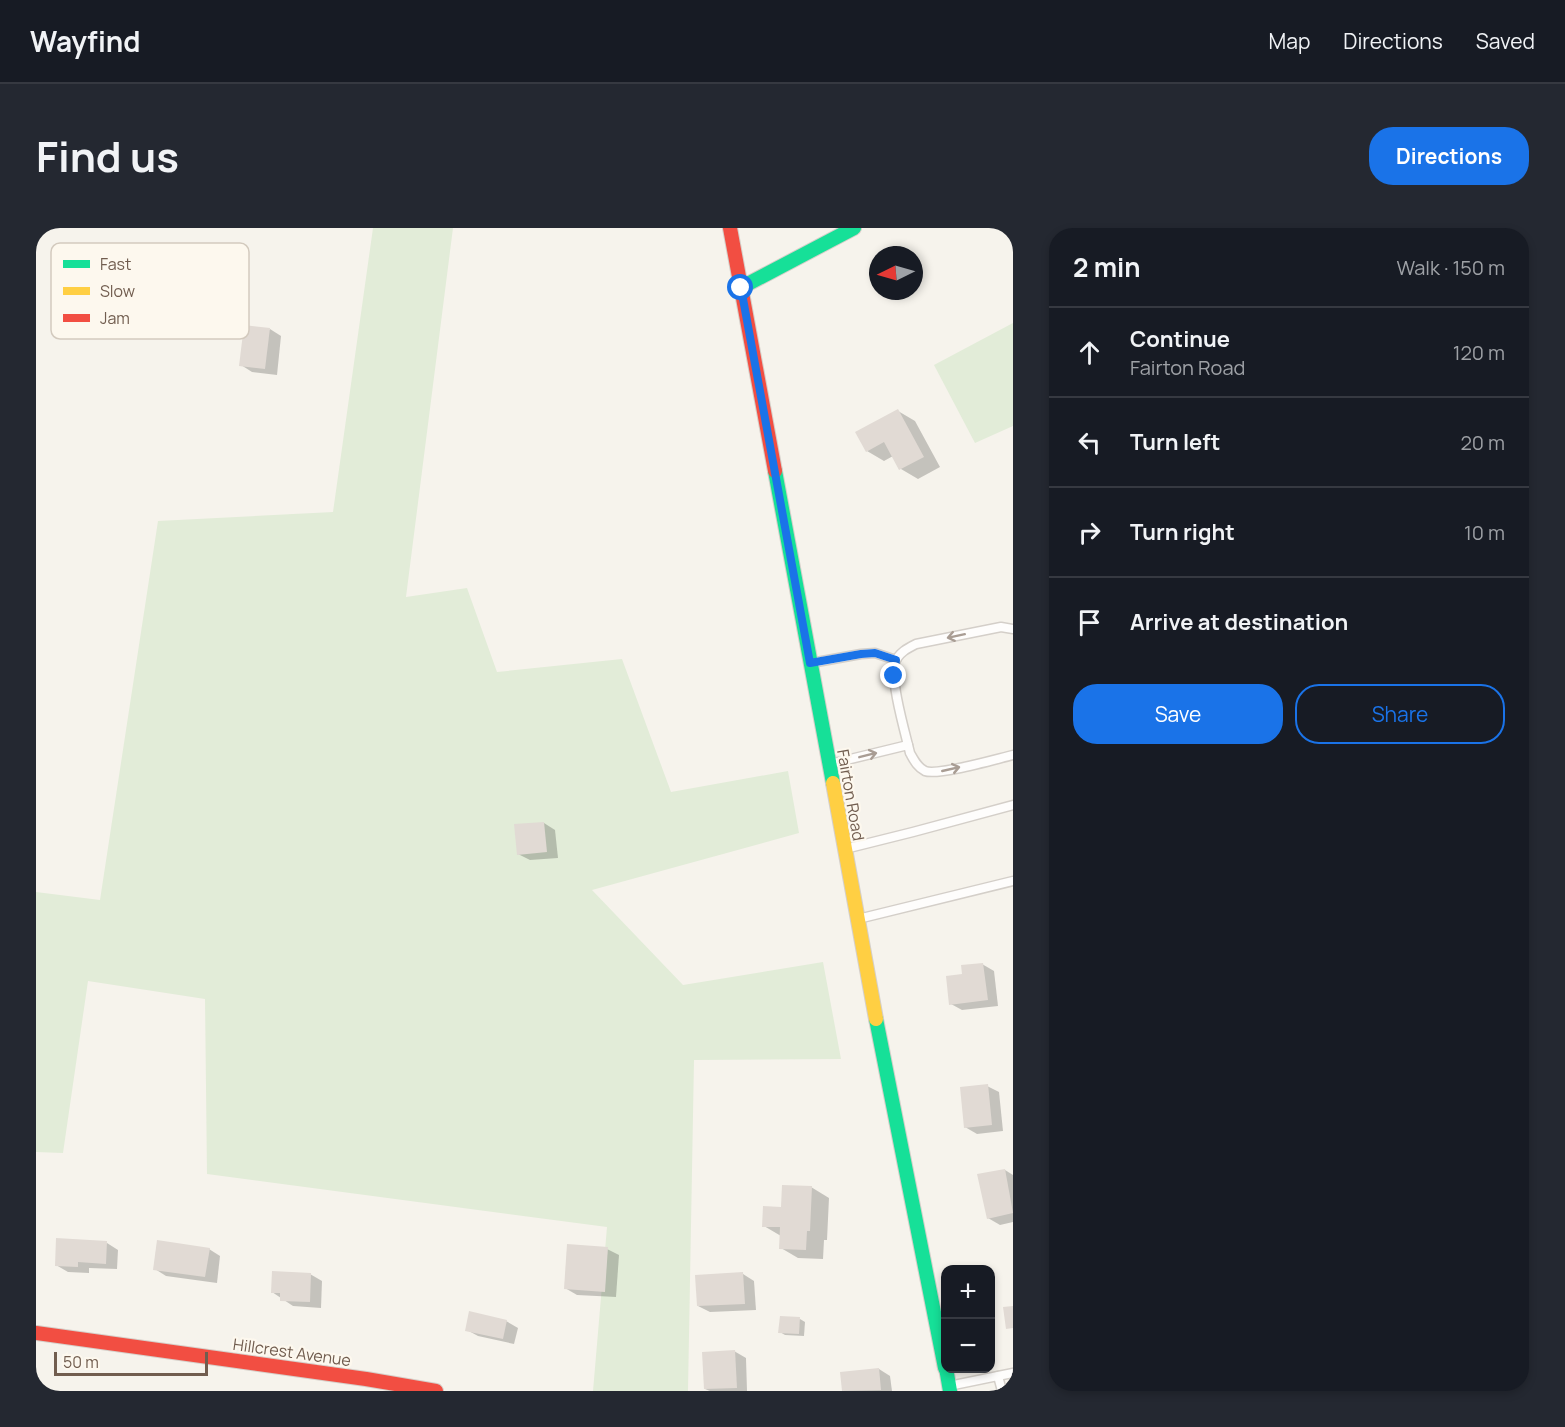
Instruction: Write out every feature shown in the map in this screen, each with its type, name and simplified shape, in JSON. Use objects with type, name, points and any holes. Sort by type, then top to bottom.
[{"type":"main road","name":"Fairton Road","points":[[730,228],[857,919],[941,1343]]},
{"type":"main road","points":[[741,288],[854,228]]},
{"type":"main road","name":"Hillcrest Avenue","points":[[36,1333],[402,1388],[436,1391]]},
{"type":"main road","name":"Fairton Road","points":[[947,1373],[949,1388]]},
{"type":"lane","points":[[1013,629],[1001,627],[916,644],[904,650],[896,660],[894,676],[908,745],[916,764],[926,771],[939,772],[1013,755]]},
{"type":"lane","points":[[810,663],[875,653],[896,660]]},
{"type":"lane","points":[[828,765],[908,745]]},
{"type":"lane","points":[[844,849],[1013,805]]},
{"type":"lane","points":[[857,919],[1013,881]]},
{"type":"lane","points":[[949,1388],[1013,1373]]},
{"type":"lane","points":[[998,1376],[1002,1391]]},
{"type":"green space","points":[[373,228],[453,228],[406,597],[467,588],[497,672],[622,659],[671,792],[788,771],[799,833],[592,890],[683,985],[823,962],[841,1059],[694,1060],[688,1391],[593,1391],[607,1227],[207,1174],[205,999],[88,981],[63,1153],[36,1152],[36,892],[100,900],[158,521],[333,512]]},
{"type":"green space","points":[[1013,323],[1013,426],[975,443],[934,365]]},
{"type":"building","points":[[249,326],[270,328],[265,369],[239,366],[242,339],[249,339]]},
{"type":"building","points":[[898,409],[924,457],[899,470],[884,442],[866,452],[855,432]]},
{"type":"building","points":[[544,822],[547,852],[517,855],[514,824]]},
{"type":"building","points":[[983,963],[988,1000],[949,1005],[946,976],[962,974],[961,965]]},
{"type":"building","points":[[988,1084],[992,1125],[964,1128],[960,1087]]},
{"type":"building","points":[[1005,1169],[1013,1213],[987,1219],[977,1174]]},
{"type":"building","points":[[782,1185],[812,1186],[810,1231],[807,1231],[806,1250],[779,1249],[780,1227],[762,1227],[763,1206],[781,1207]]},
{"type":"building","points":[[56,1238],[107,1241],[106,1264],[78,1262],[78,1267],[55,1266]]},
{"type":"building","points":[[157,1240],[210,1248],[205,1277],[153,1270]]},
{"type":"building","points":[[567,1244],[608,1247],[605,1292],[564,1289]]},
{"type":"building","points":[[272,1271],[311,1273],[310,1302],[280,1301],[280,1293],[271,1293]]},
{"type":"building","points":[[743,1272],[745,1304],[697,1306],[695,1275]]},
{"type":"building","points":[[1013,1306],[1013,1328],[1006,1329],[1003,1307]]},
{"type":"building","points":[[469,1311],[507,1320],[503,1339],[465,1331]]},
{"type":"building","points":[[780,1316],[800,1317],[799,1334],[778,1333]]},
{"type":"building","points":[[735,1350],[737,1388],[704,1389],[702,1352]]},
{"type":"building","points":[[879,1368],[881,1390],[842,1391],[840,1372]]},
{"type":"traffic: fast","points":[[742,287],[854,228]]},
{"type":"traffic: fast","points":[[775,471],[833,783]]},
{"type":"traffic: fast","points":[[876,1019],[941,1348]]},
{"type":"traffic: fast","points":[[947,1373],[950,1391]]},
{"type":"traffic: slow","points":[[833,783],[876,1019]]},
{"type":"traffic: jam","points":[[730,228],[775,471]]},
{"type":"traffic: jam","points":[[36,1333],[366,1379],[436,1391]]},
{"type":"route","points":[[741,288],[810,663],[875,653],[896,660],[894,676]]}]
